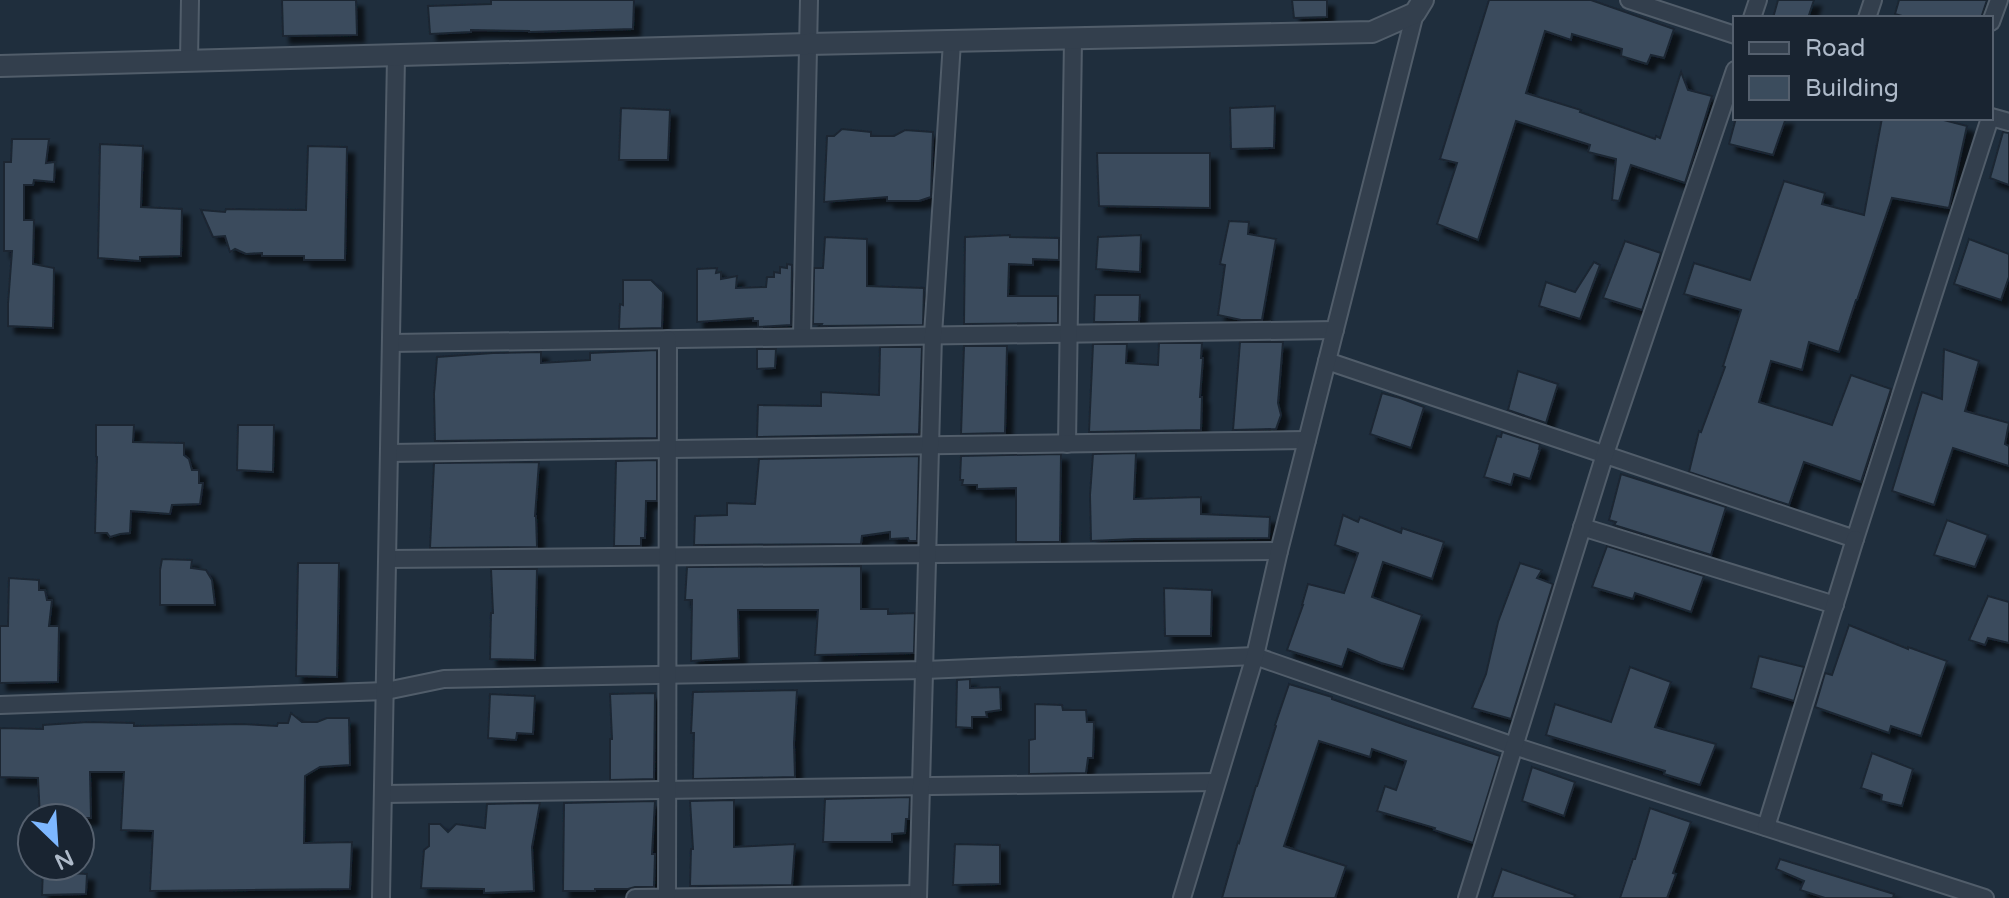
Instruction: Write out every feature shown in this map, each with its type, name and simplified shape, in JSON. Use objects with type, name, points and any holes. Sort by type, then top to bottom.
[{"type":"street","points":[[189,61],[190,0]]},
{"type":"street","points":[[802,337],[809,0]]},
{"type":"street","points":[[1629,0],[1733,34]]},
{"type":"street","points":[[0,66],[1372,32],[1419,6]]},
{"type":"street","points":[[1182,898],[1255,656],[1307,440],[1419,6]]},
{"type":"street","points":[[1067,444],[1073,39]]},
{"type":"street","points":[[635,898],[918,896],[933,335],[952,42]]},
{"type":"street","points":[[381,898],[396,57]]},
{"type":"street","points":[[1467,898],[1605,454],[1733,76]]},
{"type":"street","points":[[1766,827],[1989,120]]},
{"type":"street","points":[[391,343],[1335,330]]},
{"type":"street","points":[[667,898],[668,339]]},
{"type":"street","points":[[1327,361],[1855,539]]},
{"type":"street","points":[[390,453],[1307,440]]},
{"type":"street","points":[[1582,527],[1835,605]]},
{"type":"street","points":[[388,559],[1279,551]]},
{"type":"street","points":[[0,705],[386,691],[444,679],[925,670],[1255,656],[1514,746],[1985,898]]},
{"type":"street","points":[[384,794],[1216,782]]},
{"type":"building","points":[[282,0],[356,0],[357,35],[283,36]]},
{"type":"building","points":[[491,0],[634,0],[633,29],[471,30],[430,34],[428,6],[491,4]]},
{"type":"building","points":[[1292,0],[1327,0],[1327,17],[1294,18]]},
{"type":"building","points":[[1489,0],[1591,0],[1674,29],[1664,58],[1651,55],[1647,64],[1621,56],[1622,49],[1572,34],[1571,40],[1545,31],[1526,93],[1581,110],[1655,139],[1656,136],[1660,138],[1681,72],[1688,90],[1712,96],[1685,183],[1631,165],[1619,201],[1612,200],[1616,159],[1588,152],[1590,145],[1516,121],[1478,240],[1437,224],[1457,163],[1440,159]]},
{"type":"building","points":[[1778,0],[1814,0],[1809,16],[1774,16]]},
{"type":"building","points":[[1899,0],[1987,0],[1982,16],[1895,14]]},
{"type":"building","points":[[1275,106],[1274,148],[1231,149],[1230,108]]},
{"type":"building","points":[[621,108],[670,110],[668,160],[619,160]]},
{"type":"building","points":[[1735,120],[1785,120],[1773,155],[1729,144]]},
{"type":"building","points":[[1882,120],[1944,120],[1967,126],[1949,208],[1892,198],[1839,352],[1809,342],[1802,370],[1771,361],[1759,402],[1832,425],[1851,375],[1891,389],[1861,482],[1804,462],[1789,505],[1689,472],[1699,431],[1725,367],[1741,310],[1684,294],[1694,263],[1750,280],[1784,181],[1825,193],[1822,204],[1864,215]]},
{"type":"building","points":[[842,129],[871,132],[871,136],[894,136],[905,130],[933,132],[931,197],[919,201],[887,201],[887,197],[824,202],[827,136],[834,136]]},
{"type":"building","points":[[2003,132],[2009,133],[2009,185],[1990,178]]},
{"type":"building","points":[[12,139],[49,139],[46,163],[55,162],[54,182],[34,180],[33,185],[24,185],[24,220],[34,220],[33,264],[54,268],[53,328],[8,326],[12,251],[4,251],[4,162],[11,162]]},
{"type":"building","points":[[100,144],[143,146],[141,207],[182,209],[181,256],[140,257],[140,261],[98,258]]},
{"type":"building","points":[[308,146],[347,147],[345,260],[262,256],[262,253],[246,254],[235,249],[230,252],[225,236],[213,237],[201,210],[306,210]]},
{"type":"building","points":[[1097,153],[1210,153],[1210,208],[1099,206]]},
{"type":"building","points":[[1229,221],[1249,222],[1248,234],[1276,239],[1262,320],[1218,315],[1225,265],[1220,264]]},
{"type":"building","points":[[1010,235],[1059,238],[1059,260],[1033,259],[1033,265],[1009,264],[1008,296],[1058,296],[1058,323],[964,324],[965,237]]},
{"type":"building","points":[[1141,235],[1140,272],[1096,269],[1098,237]]},
{"type":"building","points":[[825,237],[867,239],[867,286],[924,288],[923,325],[813,324],[814,268],[823,268]]},
{"type":"building","points":[[1969,239],[2009,254],[2009,277],[2001,300],[1954,284]]},
{"type":"building","points":[[1625,241],[1661,253],[1642,310],[1603,298]]},
{"type":"building","points":[[1594,262],[1600,265],[1580,319],[1539,306],[1546,282],[1575,292]]},
{"type":"building","points":[[787,264],[792,265],[791,325],[758,327],[758,321],[753,321],[753,318],[697,322],[697,269],[717,268],[716,273],[721,272],[721,279],[737,276],[736,288],[766,287],[767,277],[774,277],[774,272],[780,273],[780,267],[787,268]]},
{"type":"building","points":[[623,280],[651,280],[663,292],[662,328],[619,329]]},
{"type":"building","points":[[1095,295],[1140,295],[1139,322],[1094,322]]},
{"type":"building","points":[[1240,342],[1283,342],[1278,403],[1281,415],[1276,429],[1233,430]]},
{"type":"building","points":[[1159,343],[1202,343],[1201,430],[1089,432],[1093,344],[1127,344],[1126,363],[1158,365]]},
{"type":"building","points":[[964,346],[1007,346],[1005,433],[961,434]]},
{"type":"building","points":[[880,347],[922,347],[919,434],[757,437],[758,405],[821,406],[821,392],[879,395]]},
{"type":"building","points":[[757,349],[776,349],[775,368],[757,369]]},
{"type":"building","points":[[1944,349],[1979,361],[1965,411],[2009,423],[2005,444],[2009,446],[2009,466],[1953,448],[1934,505],[1892,491],[1922,392],[1942,399]]},
{"type":"building","points":[[657,350],[657,438],[435,441],[437,357],[541,352],[541,363],[590,360],[590,353]]},
{"type":"building","points":[[1518,371],[1558,384],[1546,423],[1508,410]]},
{"type":"building","points":[[1382,393],[1424,407],[1411,448],[1370,434]]},
{"type":"building","points":[[96,425],[134,425],[133,442],[184,443],[184,455],[189,459],[192,470],[199,470],[199,483],[203,483],[200,504],[172,505],[170,514],[131,511],[130,533],[110,537],[107,533],[95,533]]},
{"type":"building","points":[[238,425],[274,425],[273,472],[237,470]]},
{"type":"building","points":[[1502,432],[1540,444],[1530,479],[1514,474],[1511,485],[1484,477],[1497,436],[1501,437]]},
{"type":"building","points":[[1136,453],[1134,499],[1201,497],[1201,514],[1270,517],[1269,538],[1091,541],[1093,454]]},
{"type":"building","points":[[1061,454],[1060,542],[1016,542],[1016,488],[977,489],[977,485],[962,485],[963,480],[960,480],[961,456]]},
{"type":"building","points":[[919,456],[917,541],[890,539],[890,532],[862,536],[861,544],[694,545],[695,516],[727,515],[727,503],[755,504],[759,459]]},
{"type":"building","points":[[657,460],[657,501],[646,501],[645,538],[641,538],[641,546],[614,546],[616,461]]},
{"type":"building","points":[[539,462],[535,516],[537,547],[430,548],[434,463]]},
{"type":"building","points":[[1621,474],[1726,507],[1711,555],[1614,525],[1616,522],[1609,520]]},
{"type":"building","points":[[1343,515],[1358,522],[1360,517],[1401,533],[1402,528],[1444,542],[1432,579],[1383,562],[1372,597],[1422,615],[1403,669],[1348,649],[1342,667],[1287,650],[1308,584],[1344,593],[1358,553],[1335,545]]},
{"type":"building","points":[[1947,520],[1988,535],[1975,567],[1934,555]]},
{"type":"building","points":[[1607,546],[1704,576],[1691,612],[1635,593],[1633,599],[1592,587]]},
{"type":"building","points":[[162,559],[192,560],[191,568],[206,570],[212,580],[215,605],[160,605]]},
{"type":"building","points":[[298,563],[339,563],[337,677],[296,676]]},
{"type":"building","points":[[1520,563],[1542,570],[1537,578],[1553,584],[1511,719],[1472,708],[1486,674],[1498,622]]},
{"type":"building","points":[[861,566],[861,609],[888,609],[888,614],[915,613],[914,653],[815,655],[818,610],[738,610],[739,658],[691,661],[692,600],[685,600],[687,567]]},
{"type":"building","points":[[491,569],[537,569],[535,660],[490,659],[493,613]]},
{"type":"building","points":[[9,578],[39,580],[39,590],[45,590],[47,600],[52,600],[49,626],[59,626],[58,682],[0,683],[0,626],[8,626]]},
{"type":"building","points":[[1164,588],[1212,590],[1211,636],[1165,636]]},
{"type":"building","points":[[1988,596],[2009,602],[2009,643],[1988,638],[1985,645],[1969,640]]},
{"type":"building","points":[[1849,625],[1947,661],[1921,736],[1891,726],[1889,733],[1815,707],[1825,673],[1832,675]]},
{"type":"building","points":[[1759,656],[1804,667],[1794,701],[1751,688]]},
{"type":"building","points":[[1630,667],[1671,682],[1655,727],[1716,744],[1700,785],[1664,774],[1665,771],[1546,735],[1555,704],[1611,722]]},
{"type":"building","points":[[970,679],[970,688],[1000,687],[1001,710],[986,712],[987,717],[972,717],[972,728],[956,727],[957,680]]},
{"type":"building","points":[[1289,684],[1500,756],[1473,843],[1377,811],[1385,786],[1396,790],[1406,761],[1372,749],[1370,757],[1319,741],[1284,846],[1346,866],[1335,898],[1222,898]]},
{"type":"building","points":[[797,690],[795,777],[693,779],[693,692]]},
{"type":"building","points":[[655,693],[654,779],[610,780],[610,694]]},
{"type":"building","points":[[490,694],[535,696],[533,734],[517,733],[516,740],[488,738]]},
{"type":"building","points":[[1035,704],[1062,705],[1063,710],[1086,710],[1087,722],[1094,722],[1093,758],[1088,758],[1086,773],[1029,774],[1029,740],[1035,739]]},
{"type":"building","points":[[291,713],[302,722],[349,718],[350,765],[320,767],[305,776],[304,843],[352,842],[350,889],[150,891],[153,831],[121,830],[124,772],[90,772],[91,802],[39,802],[38,778],[0,777],[0,728],[43,729],[43,725],[88,722],[134,723],[134,726],[277,726],[278,723],[288,723]]},
{"type":"building","points":[[1872,753],[1913,769],[1902,806],[1881,801],[1882,795],[1861,788]]},
{"type":"building","points":[[1532,767],[1575,782],[1564,816],[1522,801]]},
{"type":"building","points":[[910,797],[905,833],[892,834],[892,842],[823,842],[825,799]]},
{"type":"building","points":[[734,800],[734,847],[795,844],[792,885],[690,886],[693,849],[690,801]]},
{"type":"building","points":[[655,801],[654,887],[563,891],[564,803]]},
{"type":"building","points":[[540,803],[532,847],[534,891],[484,893],[484,889],[421,888],[424,850],[429,846],[429,824],[440,824],[448,832],[456,824],[485,828],[487,804]]},
{"type":"building","points":[[1650,808],[1691,822],[1673,873],[1676,874],[1667,898],[1620,898],[1635,859]]},
{"type":"building","points":[[955,844],[1000,845],[1000,884],[953,885]]},
{"type":"building","points":[[1780,859],[1894,894],[1893,898],[1825,898],[1800,890],[1804,881],[1776,869]]},
{"type":"building","points":[[1502,869],[1575,895],[1574,898],[1492,898]]},
{"type":"building","points":[[42,882],[87,882],[86,894],[42,895]]}]
